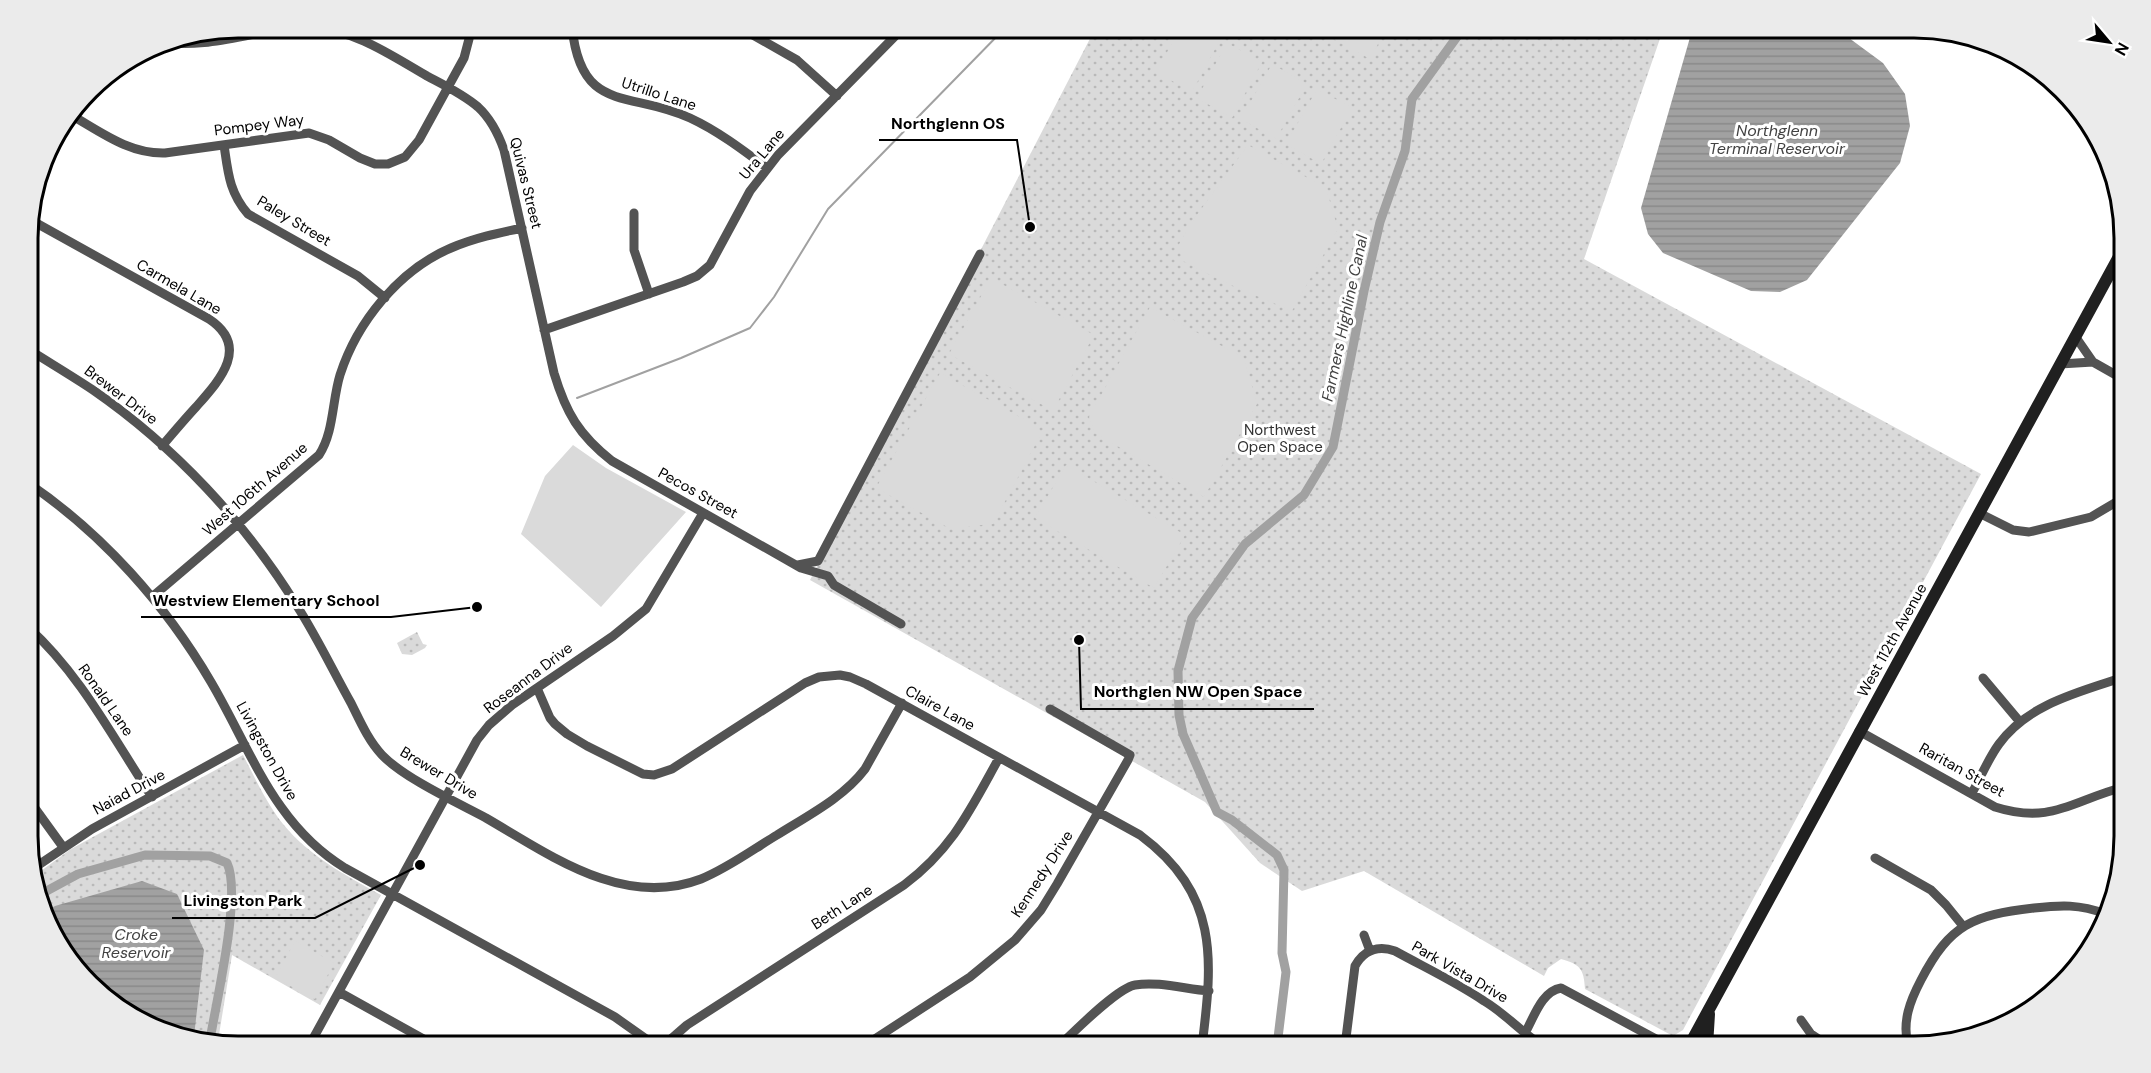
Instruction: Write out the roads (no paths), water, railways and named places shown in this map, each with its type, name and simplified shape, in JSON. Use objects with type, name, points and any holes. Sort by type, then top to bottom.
[{"type":"main road","name":"West 112th Avenue","points":[[1695,1035],[2114,265]]},
{"type":"main road","points":[[1708,1035],[1709,1008]]},
{"type":"street","name":"Quivas Street","points":[[354,38],[382,50],[477,106],[496,131],[504,150],[544,330]]},
{"type":"street","name":"Pompey Way","points":[[77,119],[139,152],[165,153],[309,133],[329,140],[370,162],[381,164],[395,162],[405,157],[414,148],[468,50],[468,38]]},
{"type":"street","name":"Utrillo Lane","points":[[573,38],[574,50],[581,68],[599,88],[622,99],[690,118],[738,146],[767,168]]},
{"type":"street","points":[[759,38],[796,60],[837,96]]},
{"type":"street","name":"Ura Lane","points":[[544,330],[684,282],[703,271],[715,256],[750,191],[767,168],[893,38]]},
{"type":"street","name":"Paley Street","points":[[224,145],[230,184],[236,199],[248,214],[358,276],[385,298]]},
{"type":"street","points":[[634,213],[634,250],[649,294]]},
{"type":"street","name":"Carmela Lane","points":[[38,225],[209,319],[222,331],[229,357],[225,372],[162,446]]},
{"type":"street","name":"West 106th Avenue","points":[[152,597],[315,459],[328,435],[342,367],[364,324],[385,298],[420,266],[450,249],[483,237],[522,228]]},
{"type":"street","points":[[798,565],[818,561],[980,254]]},
{"type":"street","name":"Pecos Street","points":[[544,330],[554,373],[566,409],[591,443],[612,461],[801,568],[828,576],[834,585],[901,624]]},
{"type":"street","points":[[2075,336],[2093,362],[2114,374]]},
{"type":"street","name":"Brewer Drive","points":[[38,355],[95,392],[162,446],[198,480],[237,524],[297,605],[374,745],[392,764],[596,878],[642,888],[686,884],[733,863],[852,784],[865,769],[902,703]]},
{"type":"street","points":[[2060,364],[2093,362]]},
{"type":"street","name":"Livingston Drive","points":[[38,491],[104,546],[152,597],[201,666],[275,800],[293,825],[308,840],[334,861],[615,1017],[642,1036]]},
{"type":"street","points":[[1979,513],[2013,530],[2029,532],[2085,518],[2114,503]]},
{"type":"street","name":"Roseanna Drive","points":[[315,1036],[473,747],[489,725],[503,712],[613,636],[646,609],[703,513]]},
{"type":"street","name":"Ronald Lane","points":[[38,637],[96,705],[131,766],[152,797]]},
{"type":"street","name":"Claire Lane","points":[[537,688],[550,718],[567,734],[637,773],[654,775],[672,769],[805,683],[819,677],[840,675],[850,677],[902,703],[1151,843],[1170,862],[1191,890],[1206,930],[1209,991],[1203,1035]]},
{"type":"street","points":[[1983,678],[2020,722]]},
{"type":"street","points":[[1972,793],[1999,743],[2020,722],[2056,700],[2114,680]]},
{"type":"street","name":"Kennedy Drive","points":[[880,1036],[970,977],[1016,940],[1041,910],[1130,755],[1050,709]]},
{"type":"street","name":"Raritan Street","points":[[1859,731],[1995,807],[2010,812],[2038,814],[2063,809],[2114,791]]},
{"type":"street","name":"Naiad Drive","points":[[39,864],[106,821],[245,745]]},
{"type":"street","name":"Beth Lane","points":[[675,1036],[687,1025],[904,885],[930,864],[961,826],[999,758]]},
{"type":"street","points":[[38,812],[63,847]]},
{"type":"street","points":[[1875,858],[1931,890],[1963,926]]},
{"type":"street","points":[[1907,1035],[1906,1019],[1914,994],[1936,952],[1963,926],[1996,913],[2067,904],[2098,911]]},
{"type":"street","points":[[1346,1035],[1355,966],[1359,959],[1370,951],[1364,935]]},
{"type":"street","name":"Park Vista Drive","points":[[1370,951],[1382,948],[1395,951],[1501,1011],[1527,1035]]},
{"type":"street","points":[[1071,1036],[1120,993],[1132,986],[1149,984],[1209,991]]},
{"type":"street","points":[[1524,1033],[1546,994],[1554,989],[1562,988],[1649,1035]]},
{"type":"street","points":[[339,992],[418,1036]]},
{"type":"street","points":[[1801,1020],[1813,1035]]},
{"type":"water","name":"Northglenn Terminal Reservoir","points":[[1690,38],[1849,38],[1883,63],[1905,94],[1910,126],[1900,163],[1807,280],[1780,292],[1751,291],[1663,253],[1648,234],[1641,208]]},
{"type":"water","name":"Croke Reservoir","points":[[142,881],[177,894],[204,950],[195,1031],[149,1015],[126,1002],[105,986],[87,968],[64,936],[52,908]]},
{"type":"waterway","points":[[577,398],[681,358],[750,328],[774,297],[828,209],[995,38]]},
{"type":"waterway","name":"Farmers Highline Canal","points":[[1278,1035],[1286,972],[1282,953],[1284,870],[1277,855],[1232,820],[1217,812],[1183,734],[1179,715],[1178,671],[1192,618],[1245,544],[1304,495],[1333,447],[1380,222],[1405,151],[1412,99],[1456,38]]},
{"type":"waterway","points":[[45,892],[78,874],[145,855],[210,856],[227,863],[231,878],[230,923],[211,1034]]},
{"type":"place","name":"Northglenn OS","points":[[1030,227]]},
{"type":"place","name":"Westview Elementary School","points":[[477,607]]},
{"type":"place","name":"Northglen NW Open Space","points":[[1079,640]]},
{"type":"place","name":"Livingston Park","points":[[420,865]]},
{"type":"park label","name":"Northwest Open Space","points":[[1280,438]]}]
